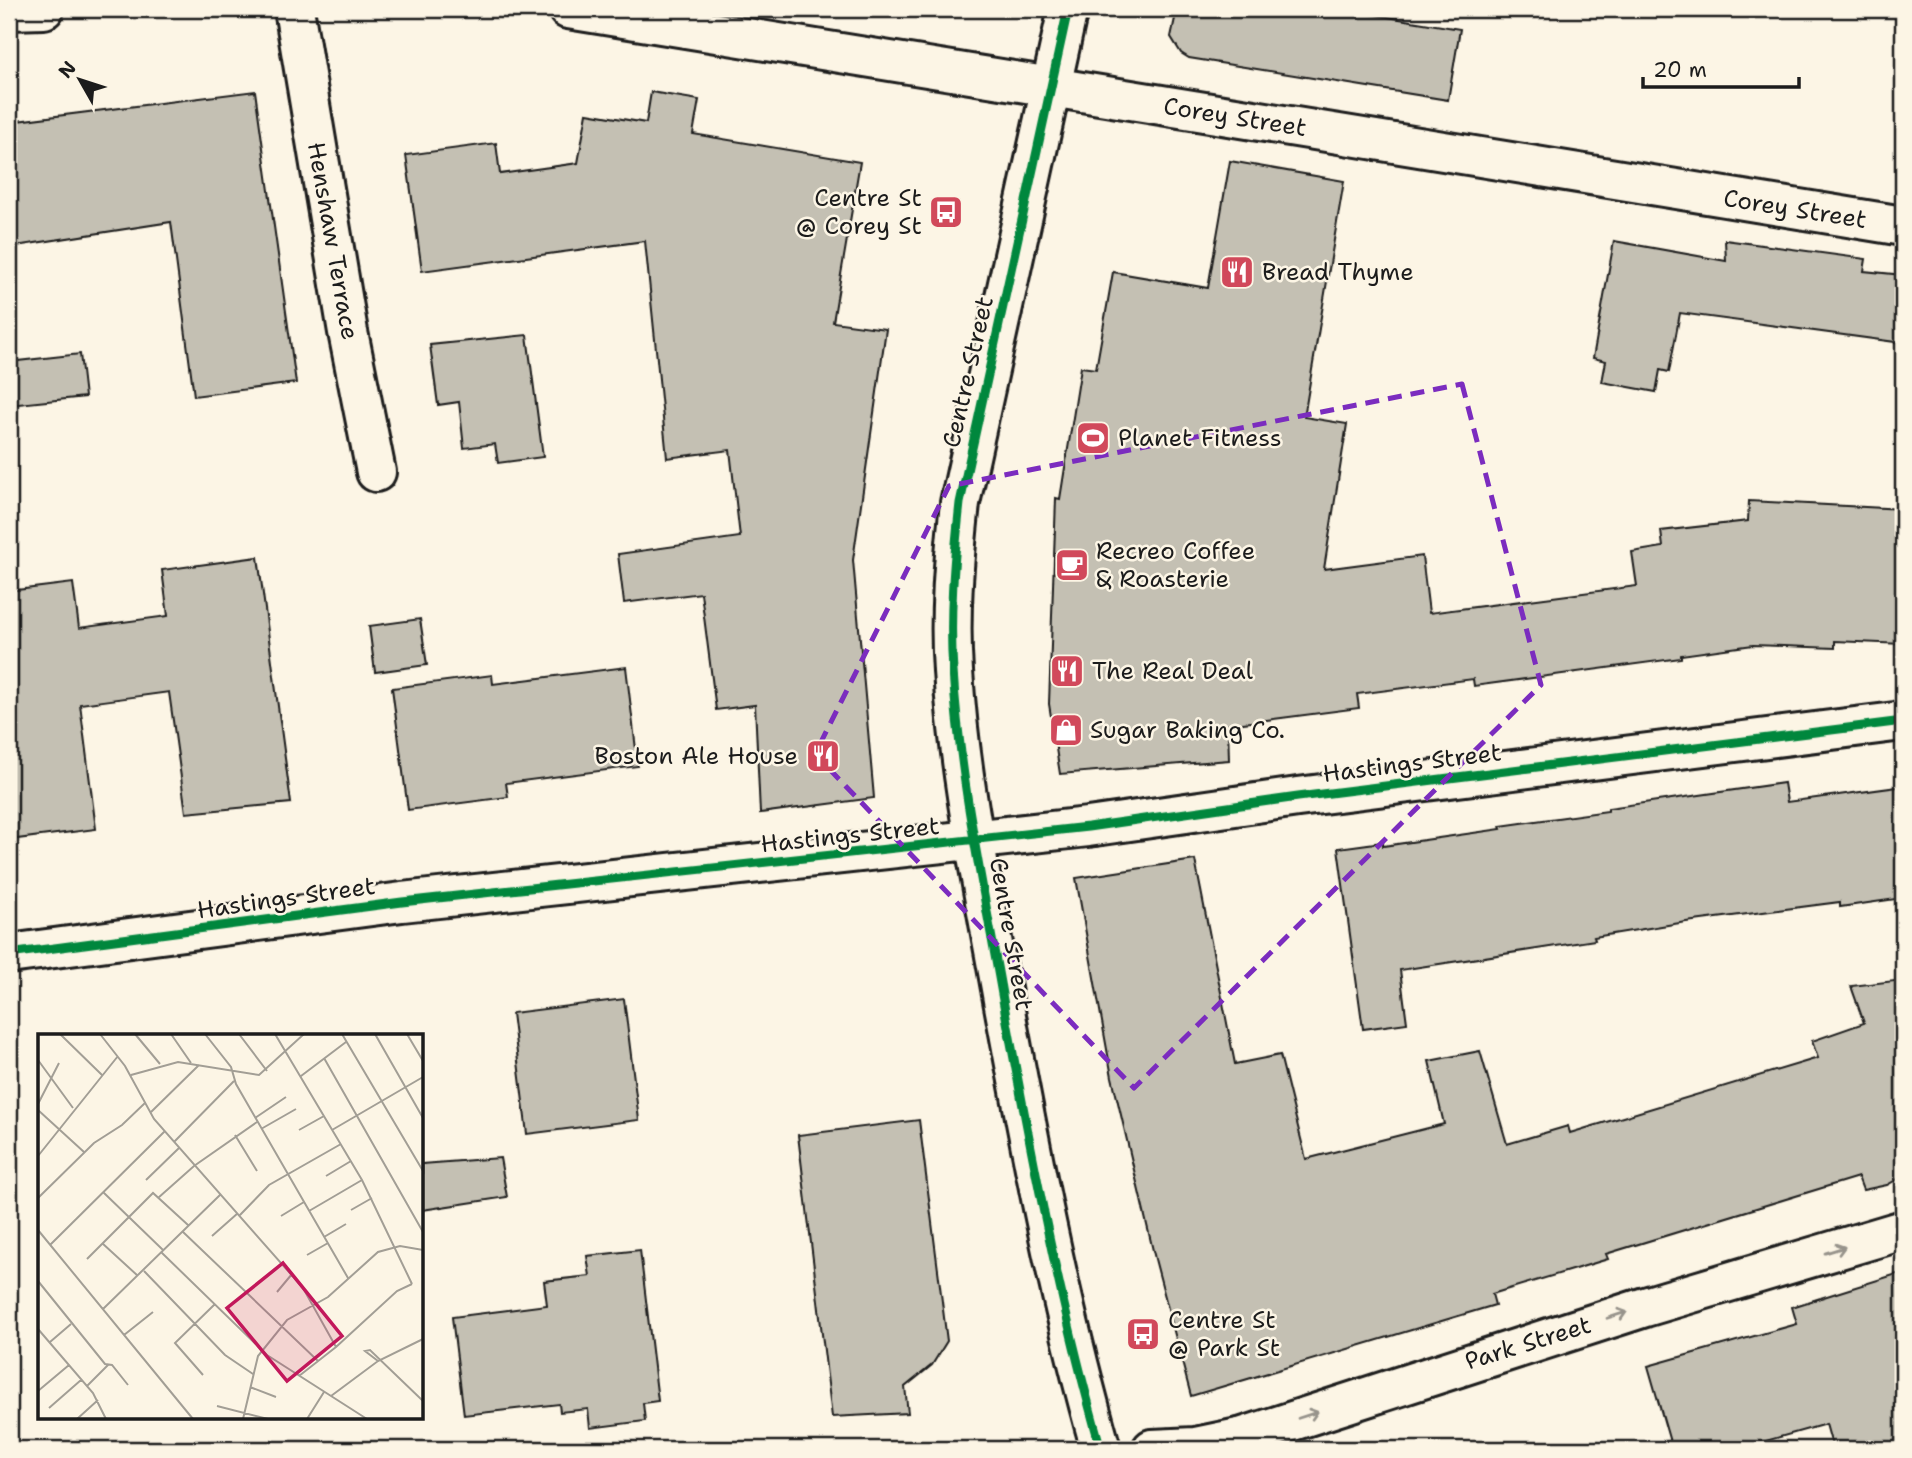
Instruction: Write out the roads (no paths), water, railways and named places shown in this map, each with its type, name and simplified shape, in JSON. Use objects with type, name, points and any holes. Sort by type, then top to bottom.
[{"type":"street","points":[[9,10],[44,9]]},
{"type":"street","name":"Henshaw Terrace","points":[[294,9],[348,332],[376,472]]},
{"type":"street","name":"Corey Street","points":[[568,9],[1903,226]]},
{"type":"street","name":"Centre Street","points":[[1068,9],[972,440],[959,515],[953,576],[953,670],[974,841],[1046,1224],[1065,1315],[1101,1449]]},
{"type":"street","name":"Hastings Street","points":[[9,954],[402,902],[974,841],[1903,722]]},
{"type":"street","name":"Park Street","points":[[1152,1449],[1195,1447],[1243,1437],[1645,1307],[1903,1230]]},
{"type":"place","name":"Centre St @ Corey St","points":[[946,212]]},
{"type":"place","name":"Bread Thyme","points":[[1237,272]]},
{"type":"place","name":"Planet Fitness","points":[[1093,438]]},
{"type":"place","name":"Recreo Coffee & Roasterie","points":[[1072,565]]},
{"type":"place","name":"The Real Deal","points":[[1067,671]]},
{"type":"place","name":"Sugar Baking Co.","points":[[1066,730]]},
{"type":"place","name":"Boston Ale House","points":[[823,756]]},
{"type":"place","name":"Centre St @ Park St","points":[[1143,1334]]}]
